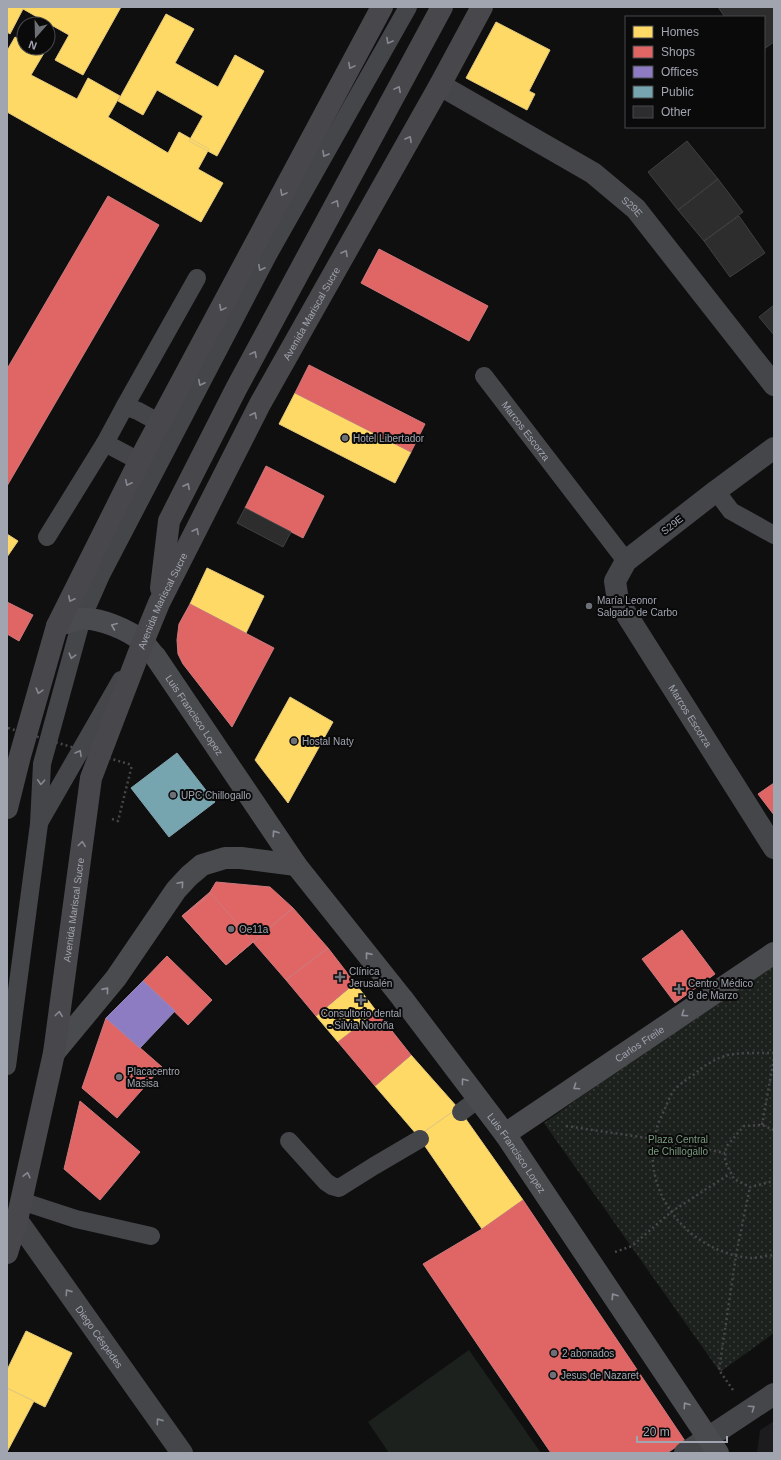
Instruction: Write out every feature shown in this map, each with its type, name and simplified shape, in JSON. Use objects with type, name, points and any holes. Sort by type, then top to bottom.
[{"type":"main road","points":[[7,808],[14,760],[57,626],[139,461],[382,7]]},
{"type":"main road","points":[[159,603],[169,521],[236,389],[442,7]]},
{"type":"main road","name":"Avenida Mariscal Sucre","points":[[7,1253],[19,1210],[54,1053],[91,778],[159,603],[260,404],[440,85],[482,7]]},
{"type":"street","name":"S29E","points":[[440,85],[592,173],[636,209],[774,385]]},
{"type":"street","name":"S29E","points":[[615,581],[626,561],[774,448]]},
{"type":"street","name":"Marcos Escorza","points":[[615,581],[618,601],[774,848]]},
{"type":"street","name":"Luis Francisco Lopez","points":[[57,626],[82,618],[100,620],[124,630],[143,642],[155,656],[296,865],[402,998],[505,1134],[713,1445]]},
{"type":"street","points":[[54,1053],[116,978],[176,890],[202,865],[225,858],[241,858],[296,865]]},
{"type":"street","name":"Carlos Freile","points":[[505,1134],[774,953]]},
{"type":"street","name":"Diego Céspedes","points":[[19,1210],[182,1453]]},
{"type":"street","points":[[684,1453],[713,1445],[748,1411],[774,1394]]},
{"type":"lane","points":[[7,1066],[39,824],[42,764],[82,618],[101,575],[268,255],[408,7]]},
{"type":"lane","points":[[47,536],[105,443],[197,278]]},
{"type":"lane","name":"Marcos Escorza","points":[[484,376],[626,561]]},
{"type":"lane","points":[[125,406],[160,423]]},
{"type":"lane","points":[[105,443],[139,461]]},
{"type":"lane","points":[[716,491],[731,511],[774,535]]},
{"type":"lane","points":[[39,824],[143,642]]},
{"type":"lane","points":[[461,1112],[478,1100]]},
{"type":"lane","points":[[289,1141],[326,1182],[332,1186],[340,1188],[420,1139]]},
{"type":"lane","points":[[19,1210],[76,1219],[151,1236]]},
{"type":"path","points":[[8,728],[132,765],[118,821]]},
{"type":"path","points":[[774,1053],[727,1055],[707,1063],[675,1090],[658,1122],[653,1146],[654,1171],[662,1196],[671,1212],[688,1232],[702,1242],[723,1252],[750,1258],[774,1255]]},
{"type":"path","points":[[762,1125],[774,1058]]},
{"type":"path","points":[[536,1113],[544,1122],[654,1139],[725,1153]]},
{"type":"path","points":[[774,1130],[762,1125],[744,1126],[726,1147],[725,1153],[725,1161],[734,1179],[750,1187],[774,1181]]},
{"type":"path","points":[[590,1261],[632,1246],[671,1212],[731,1173]]},
{"type":"path","points":[[748,1411],[719,1370],[736,1255],[750,1187]]},
{"type":"shaded area","points":[[774,1421],[774,1453],[757,1453],[760,1430]]},
{"type":"green space","name":"Plaza Central de Chillogallo","points":[[774,959],[774,1333],[720,1372],[544,1123]]},
{"type":"green space","points":[[469,1350],[541,1453],[389,1453],[368,1422]]},
{"type":"building: Homes","points":[[7,7],[121,7],[83,75],[55,60],[69,35],[56,28],[56,16],[35,16],[23,9],[19,16],[16,16],[16,22],[10,34],[7,32]]},
{"type":"building: Homes","points":[[166,14],[194,29],[175,63],[218,87],[235,55],[264,71],[217,156],[189,141],[203,116],[157,90],[143,115],[118,101]]},
{"type":"building: Homes","points":[[496,22],[550,50],[529,91],[535,94],[527,110],[466,78]]},
{"type":"building: Homes","points":[[16,38],[16,56],[42,56],[31,75],[77,99],[88,78],[120,96],[108,117],[168,153],[179,132],[209,149],[198,169],[223,183],[201,222],[7,112],[7,51]]},
{"type":"building: Homes","name":"Hotel Libertador","points":[[295,393],[411,452],[395,483],[279,424]]},
{"type":"building: Homes","points":[[7,534],[18,541],[7,557]]},
{"type":"building: Homes","points":[[207,568],[264,596],[246,633],[190,604]]},
{"type":"building: Homes","name":"Hostal Naty","points":[[290,697],[333,722],[288,803],[255,760]]},
{"type":"building: Homes","points":[[355,983],[377,1012],[338,1042],[316,1016]]},
{"type":"building: Homes","points":[[411,1055],[458,1108],[418,1136],[375,1086]]},
{"type":"building: Homes","points":[[458,1108],[523,1200],[482,1229],[418,1136]]},
{"type":"building: Homes","points":[[26,1331],[72,1353],[45,1407],[7,1388],[7,1370]]},
{"type":"building: Homes","points":[[7,1388],[34,1401],[7,1452]]},
{"type":"building: Shops","points":[[108,196],[159,225],[7,486],[7,369]]},
{"type":"building: Shops","points":[[379,249],[488,306],[469,341],[361,283]]},
{"type":"building: Shops","points":[[309,365],[425,424],[411,452],[295,393]]},
{"type":"building: Shops","points":[[266,466],[324,496],[303,538],[245,508]]},
{"type":"building: Shops","points":[[7,602],[33,615],[19,641],[7,634]]},
{"type":"building: Shops","points":[[190,604],[274,648],[232,727],[183,664],[178,654],[177,640],[179,624]]},
{"type":"building: Shops","points":[[774,783],[774,815],[758,794]]},
{"type":"building: Shops","name":"Oe11a","points":[[216,882],[270,887],[293,908],[226,965],[182,916],[207,897]]},
{"type":"building: Shops","points":[[210,892],[253,942],[226,965],[182,916]]},
{"type":"building: Shops","points":[[293,908],[328,948],[286,980],[253,942]]},
{"type":"building: Shops","points":[[682,930],[715,974],[675,1003],[642,959]]},
{"type":"building: Shops","points":[[328,948],[355,983],[316,1016],[286,980]]},
{"type":"building: Shops","points":[[167,956],[212,1000],[188,1025],[143,981]]},
{"type":"building: Shops","points":[[377,1012],[411,1055],[375,1086],[338,1042]]},
{"type":"building: Shops","name":"Placacentro Masisa","points":[[106,1018],[162,1067],[117,1118],[82,1088]]},
{"type":"building: Shops","points":[[80,1101],[140,1152],[100,1200],[64,1169]]},
{"type":"building: Shops","name":"2 abonados","points":[[523,1200],[685,1441],[667,1453],[551,1453],[423,1264],[482,1229]]},
{"type":"building: Offices","points":[[143,981],[175,1011],[140,1048],[106,1018]]},
{"type":"building: Public","name":"UPC Chillogallo","points":[[177,753],[215,802],[169,837],[131,788]]},
{"type":"building: Other","points":[[718,7],[774,7],[774,42],[765,48],[765,16],[724,16]]},
{"type":"building: Other","points":[[687,141],[718,179],[678,210],[648,172]]},
{"type":"building: Other","points":[[718,179],[743,212],[704,241],[678,210]]},
{"type":"building: Other","points":[[739,216],[765,253],[730,277],[704,241]]},
{"type":"building: Other","points":[[774,305],[774,335],[759,317]]},
{"type":"building: Other","points":[[245,508],[291,532],[283,547],[237,523]]},
{"type":"place","name":"Hotel Libertador","points":[[345,438]]},
{"type":"place","name":"María Leonor Salgado de Carbo","points":[[589,606]]},
{"type":"place","name":"Hostal Naty","points":[[294,741]]},
{"type":"place","name":"UPC Chillogallo","points":[[173,795]]},
{"type":"place","name":"Oe11a","points":[[231,929]]},
{"type":"place","name":"Clínica Jerusalén","points":[[340,977]]},
{"type":"place","name":"Centro Médico 8 de Marzo","points":[[679,989]]},
{"type":"place","name":"Consultorio dental - Silvia Noroña","points":[[361,1000]]},
{"type":"place","name":"Placacentro Masisa","points":[[119,1077]]},
{"type":"place","name":"2 abonados","points":[[554,1353]]},
{"type":"place","name":"Jesus de Nazaret","points":[[553,1375]]}]
